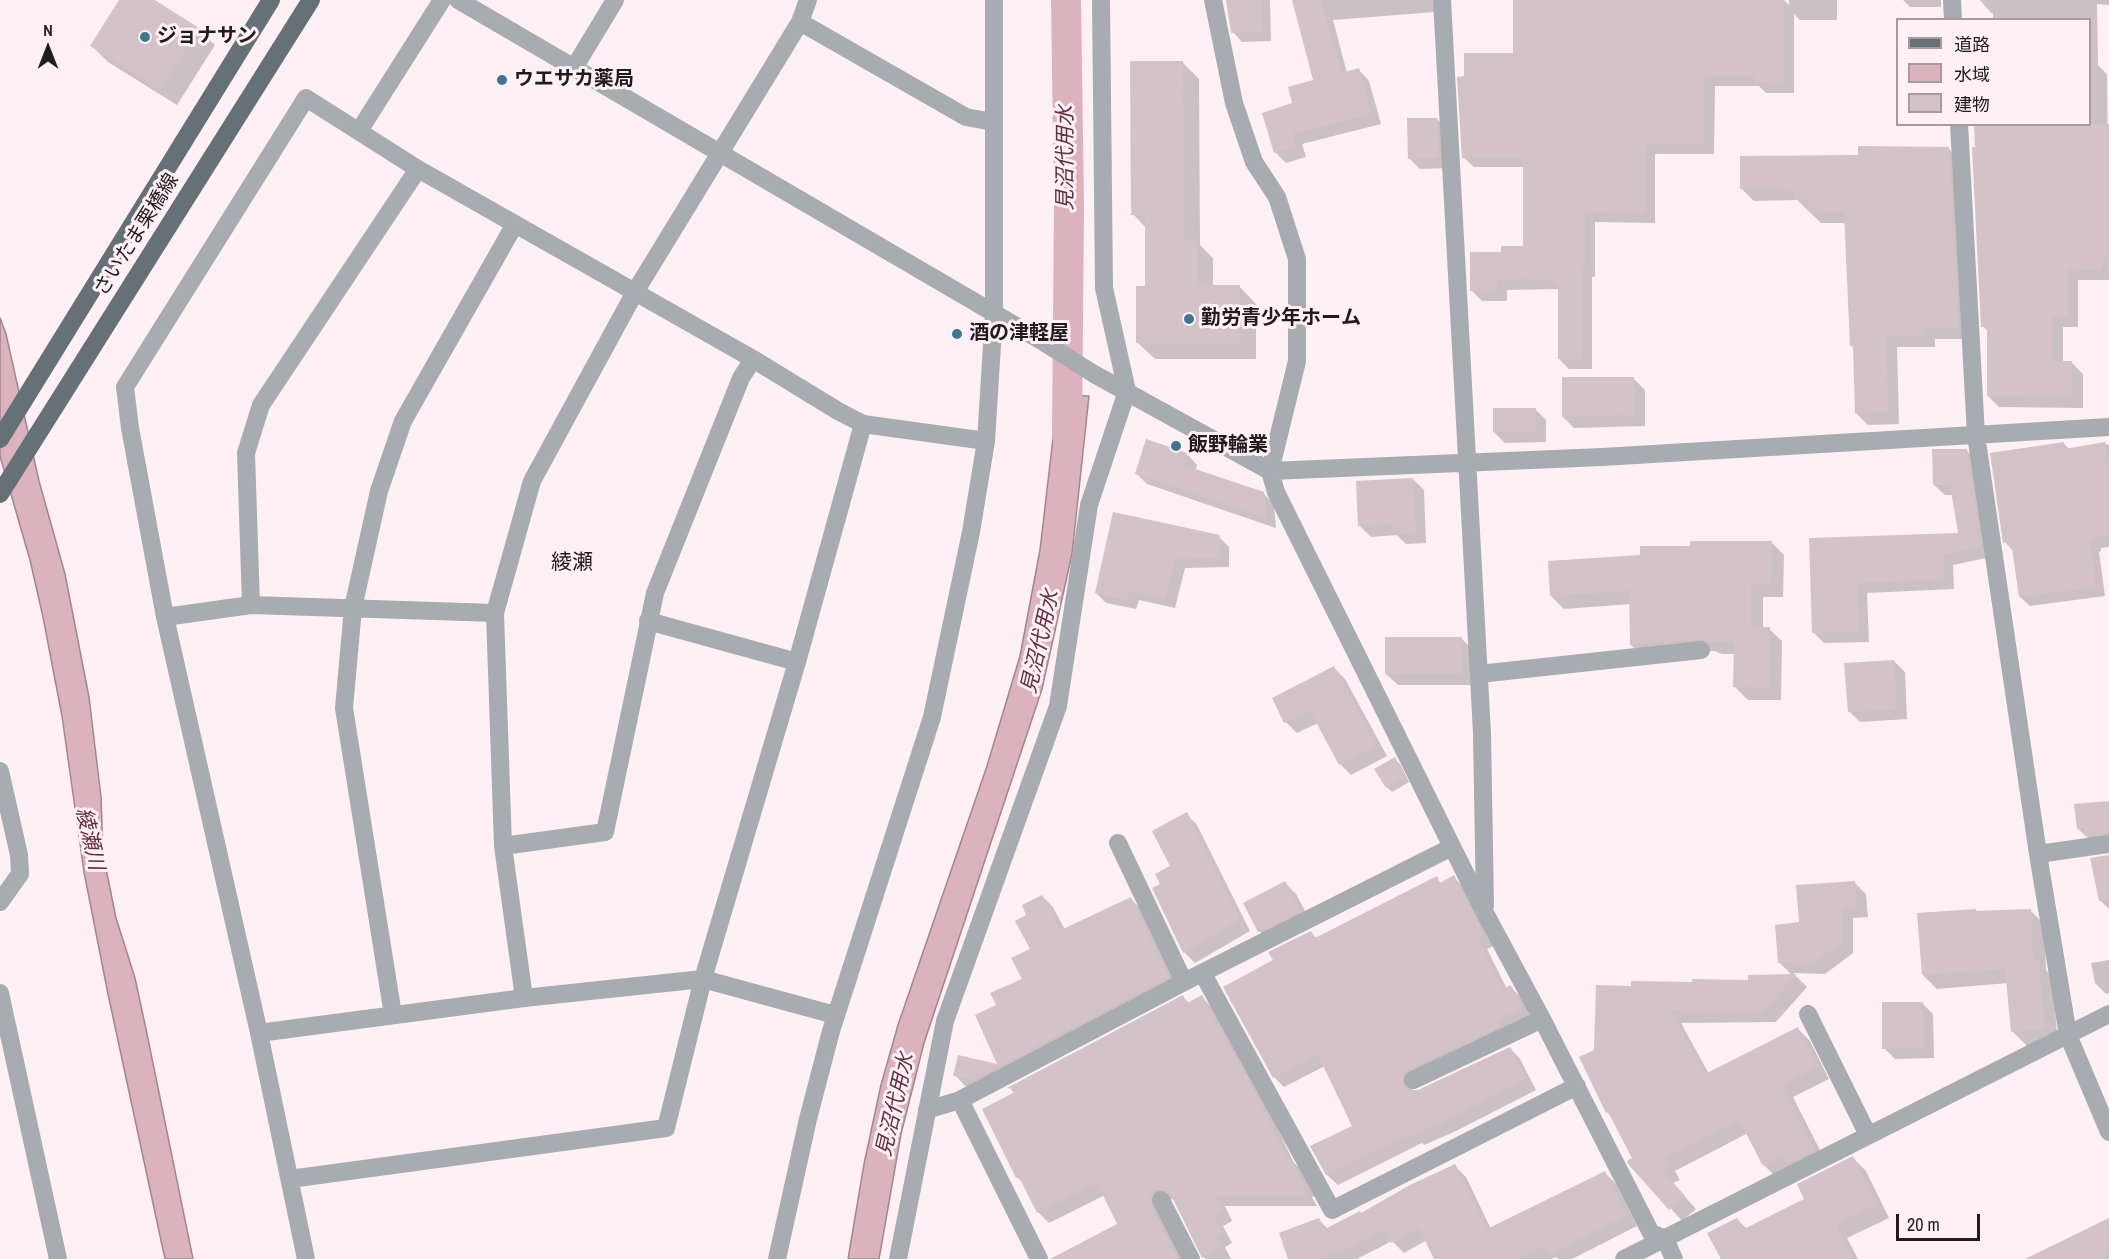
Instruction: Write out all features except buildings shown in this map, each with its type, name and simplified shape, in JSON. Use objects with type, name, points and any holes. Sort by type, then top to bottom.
[{"type":"main road","name":"さいたま栗橋線","points":[[0,439],[271,0]]},
{"type":"main road","name":"さいたま栗橋線","points":[[0,494],[311,0]]},
{"type":"street","points":[[359,131],[442,0]]},
{"type":"street","points":[[458,0],[994,313],[1094,374],[1270,471],[1467,464],[2109,427]]},
{"type":"street","points":[[574,68],[615,0]]},
{"type":"street","points":[[524,998],[503,846],[495,613],[532,480],[635,292],[800,22],[807,0]]},
{"type":"street","points":[[776,1259],[808,1119],[835,1016],[932,717],[971,532],[986,441],[994,313],[994,0]]},
{"type":"street","points":[[898,1259],[945,1021],[1058,705],[1089,505],[1127,391],[1104,288],[1101,0]]},
{"type":"street","points":[[1213,0],[1234,103],[1254,162],[1277,197],[1297,259],[1297,361],[1270,471],[1276,492],[1485,913],[1577,1086],[1651,1233],[1665,1239],[1674,1259]]},
{"type":"street","points":[[1442,0],[1482,733],[1485,913]]},
{"type":"street","points":[[1952,0],[1953,18]]},
{"type":"street","points":[[800,22],[966,117],[993,122]]},
{"type":"street","points":[[306,1259],[259,1033],[165,617],[130,428],[125,387],[306,98],[418,169],[863,424],[986,441]]},
{"type":"street","points":[[1959,126],[1976,435],[2038,854],[2067,1035],[2109,1132]]},
{"type":"street","points":[[251,605],[246,453],[261,405],[418,169]]},
{"type":"street","points":[[393,1015],[344,708],[353,608],[379,491],[403,421],[515,224]]},
{"type":"street","points":[[503,846],[605,832],[655,593],[741,378],[753,359]]},
{"type":"street","points":[[290,1179],[666,1128],[703,979],[797,662],[863,424]]},
{"type":"street","points":[[165,617],[251,605],[495,613]]},
{"type":"street","points":[[648,621],[797,662]]},
{"type":"street","points":[[1479,674],[1701,650]]},
{"type":"street","points":[[0,771],[19,855],[20,874],[0,902]]},
{"type":"street","points":[[1118,843],[1184,982]]},
{"type":"street","points":[[2038,854],[2109,844]]},
{"type":"street","points":[[927,1110],[960,1100],[1184,982],[1452,847]]},
{"type":"street","points":[[1203,974],[1332,1210],[1577,1086]]},
{"type":"street","points":[[259,1033],[524,998],[703,979],[835,1016]]},
{"type":"street","points":[[0,993],[57,1259]]},
{"type":"street","points":[[1808,1014],[1868,1135]]},
{"type":"street","points":[[1624,1259],[2109,1014]]},
{"type":"street","points":[[1413,1080],[1542,1019]]},
{"type":"street","points":[[960,1100],[1039,1259]]},
{"type":"street","points":[[1161,1200],[1191,1259]]},
{"type":"water","name":"綾瀬川","points":[[0,318],[6,334],[39,481],[65,574],[89,697],[101,797],[103,854],[116,918],[135,978],[193,1259],[165,1259],[108,994],[84,872],[62,716],[43,617],[30,560],[0,456]]},
{"type":"water","points":[[1058,395],[1089,396],[1072,554],[1042,689],[924,1043],[901,1134],[879,1259],[848,1259],[864,1164],[881,1085],[898,1025],[987,766],[1020,656],[1040,550]]},
{"type":"waterway","name":"見沼代用水","points":[[1066,0],[1069,207],[1067,435]]},
{"type":"place","name":"ジョナサン","points":[[145,37]]},
{"type":"place","name":"ウエサカ薬局","points":[[502,80]]},
{"type":"place","name":"勤労青少年ホーム","points":[[1189,319]]},
{"type":"place","name":"酒の津軽屋","points":[[957,334]]},
{"type":"place","name":"飯野輪業","points":[[1176,446]]},
{"type":"district","name":"綾瀬","points":[[572,563]]}]
